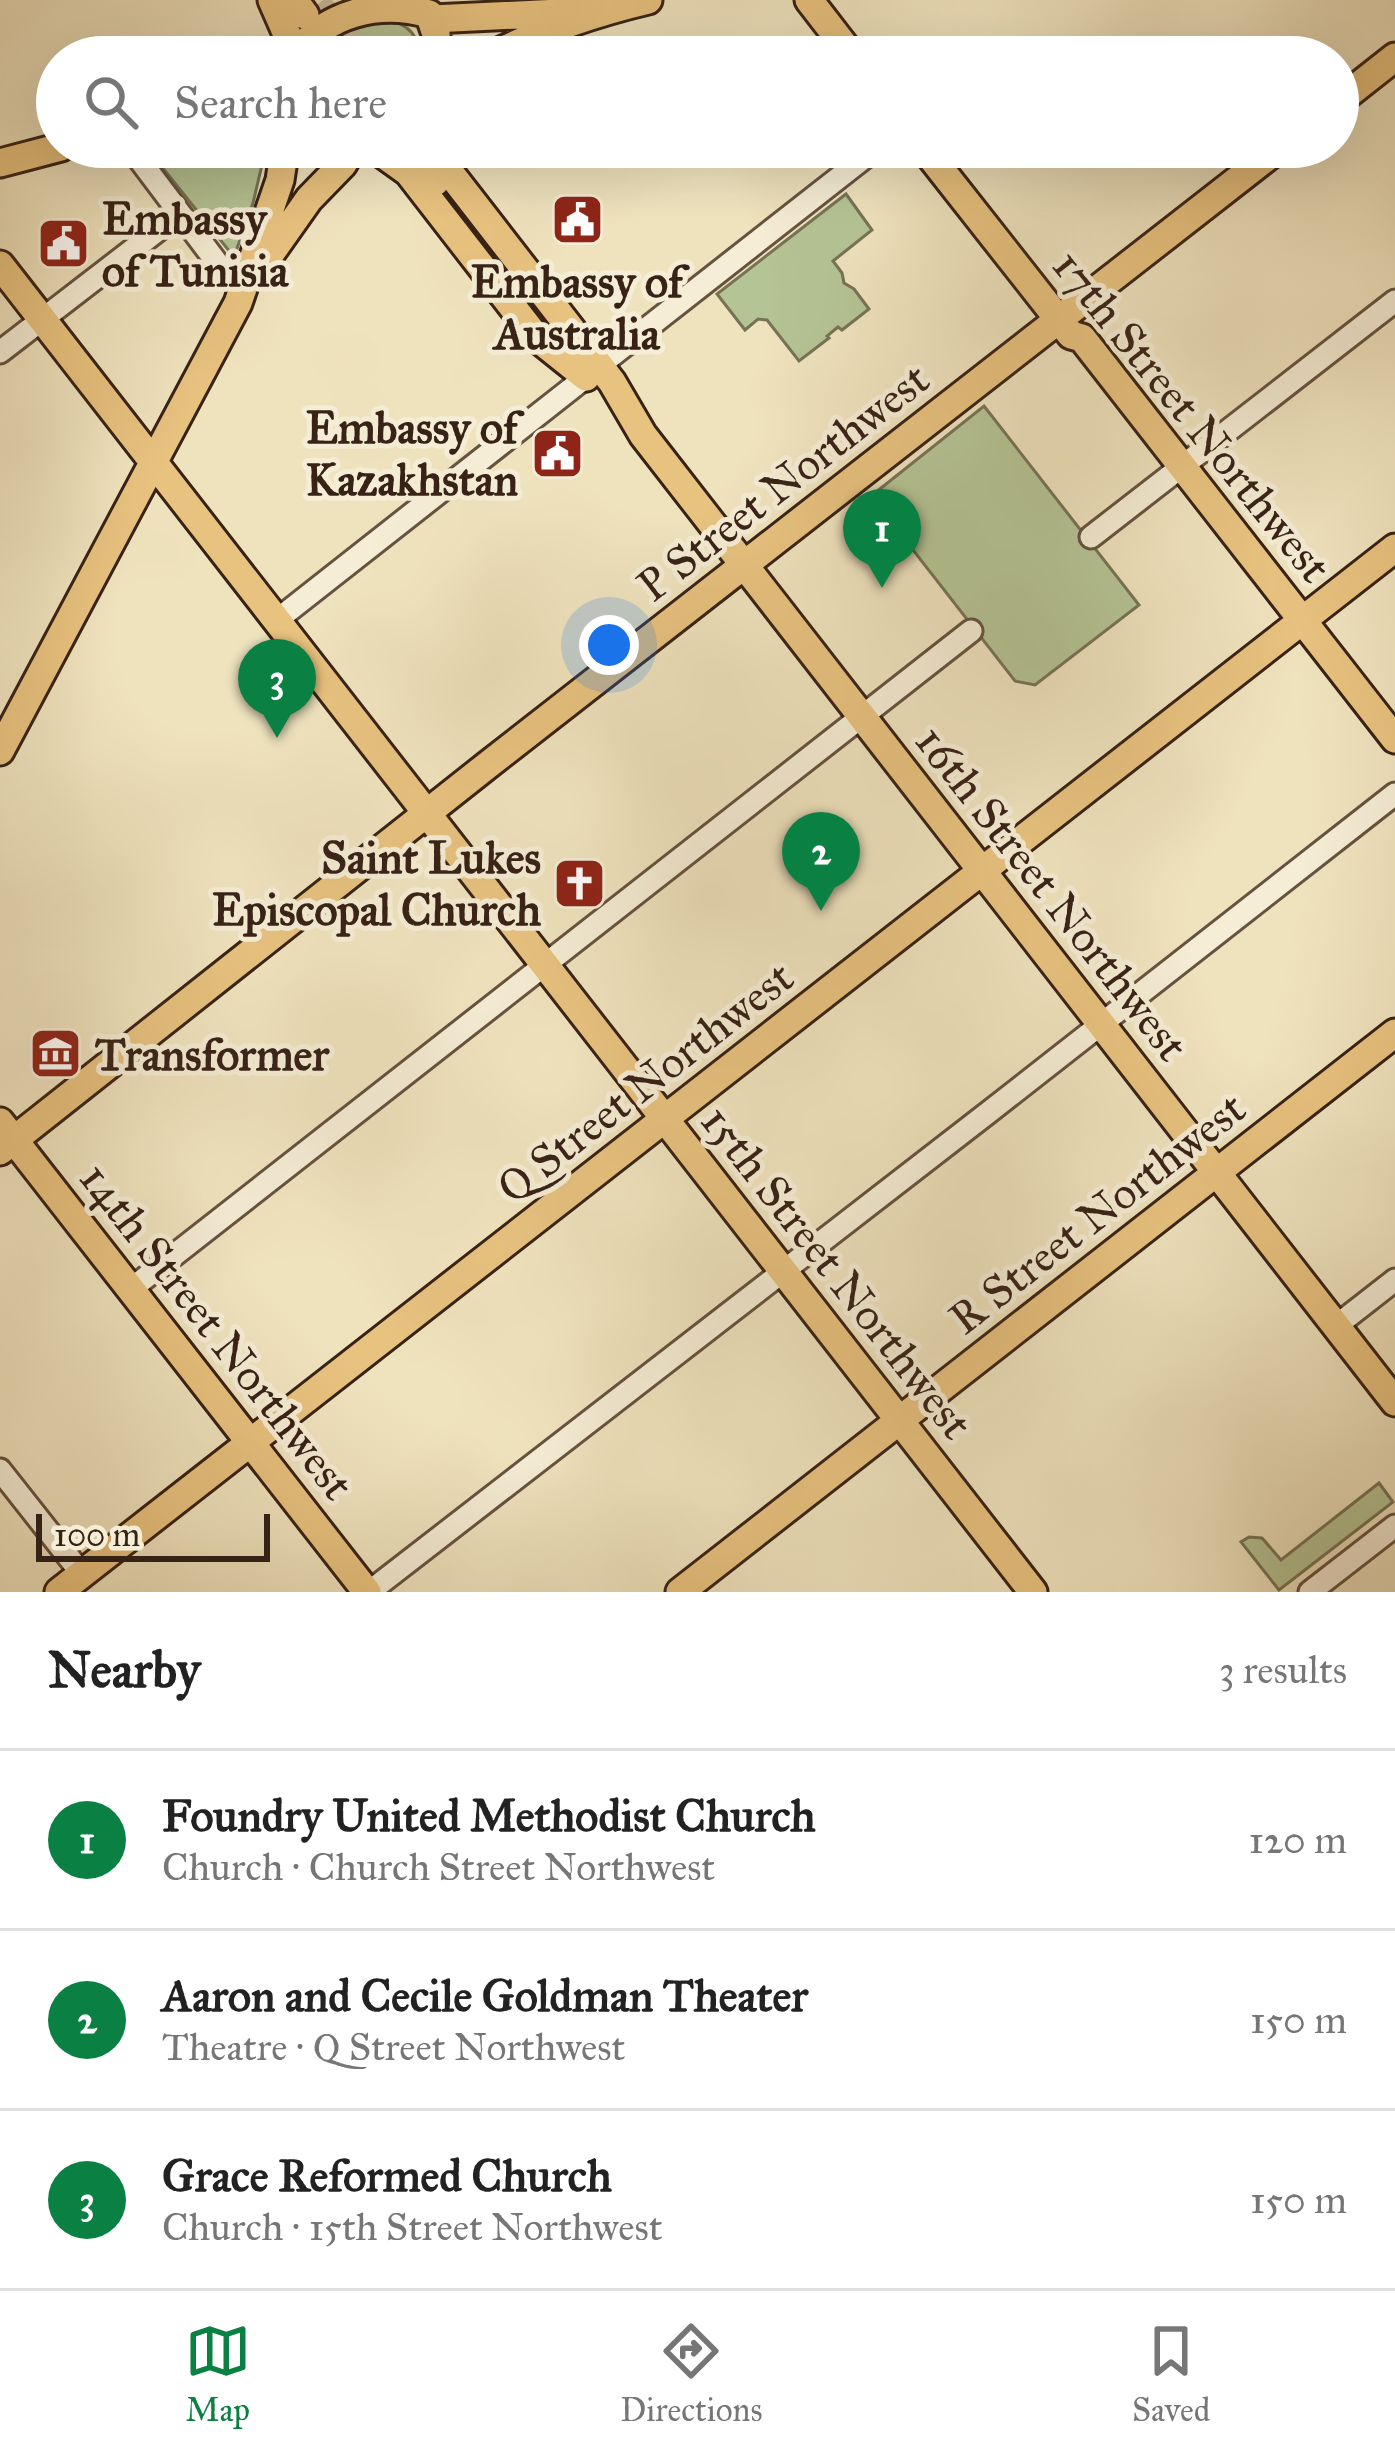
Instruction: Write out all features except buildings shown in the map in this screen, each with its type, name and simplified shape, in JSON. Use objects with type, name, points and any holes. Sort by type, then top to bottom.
[{"type":"main road","points":[[272,0],[287,36]]},
{"type":"main road","points":[[314,36],[367,2],[432,11],[648,0]]},
{"type":"main road","points":[[809,0],[837,36]]},
{"type":"main road","points":[[533,36],[599,6]]},
{"type":"main road","points":[[1359,85],[1395,57]]},
{"type":"main road","points":[[0,163],[36,154]]},
{"type":"main road","points":[[244,290],[282,168]]},
{"type":"main road","points":[[0,751],[244,290],[309,199],[340,168]]},
{"type":"main road","name":"16th Street Northwest","points":[[402,168],[536,337],[593,371]]},
{"type":"main road","name":"16th Street Northwest","points":[[425,168],[593,371],[1395,1402]]},
{"type":"main road","name":"16th Street Northwest","points":[[445,168],[593,371]]},
{"type":"main road","name":"16th Street Northwest","points":[[467,168],[574,307],[593,371]]},
{"type":"main road","name":"17th Street Northwest","points":[[940,168],[1071,334],[1082,338],[1395,739]]},
{"type":"main road","name":"P Street Northwest","points":[[5,1138],[428,814],[1253,168]]},
{"type":"main road","name":"15th Street Northwest","points":[[0,265],[1033,1592]]},
{"type":"main road","name":"Q Street Northwest","points":[[59,1592],[1395,548]]},
{"type":"main road","name":"R Street Northwest","points":[[692,1588],[1395,1033]]},
{"type":"main road","name":"14th Street Northwest","points":[[5,1138],[131,1289],[368,1592]]},
{"type":"street","points":[[145,168],[227,275],[244,290]]},
{"type":"street","points":[[277,620],[851,168]]},
{"type":"street","points":[[0,352],[178,214]]},
{"type":"street","points":[[1091,537],[1395,301]]},
{"type":"street","points":[[131,1289],[971,631]]},
{"type":"street","points":[[368,1592],[1395,794]]},
{"type":"street","points":[[1336,1326],[1395,1280]]},
{"type":"street","points":[[0,1470],[82,1574]]},
{"type":"street","points":[[1310,1592],[1395,1526]]},
{"type":"green space","points":[[387,19],[413,36],[341,36]]},
{"type":"green space","points":[[163,168],[261,168],[234,257]]},
{"type":"green space","points":[[846,194],[872,230],[833,261],[844,283],[869,309],[842,330],[838,327],[799,361],[767,320],[758,319],[745,330],[717,294]]},
{"type":"green space","points":[[984,406],[1139,605],[1035,685],[1015,681],[871,496]]},
{"type":"green space","points":[[1379,1483],[1393,1502],[1279,1590],[1241,1542],[1262,1538],[1281,1560]]},
{"type":"tunnel","points":[[318,4],[343,36]]},
{"type":"place","name":"Embassy of Australia","points":[[577,220]]},
{"type":"place","name":"Embassy of Tunisia","points":[[63,244]]},
{"type":"place","name":"Embassy of Kazakhstan","points":[[557,453]]},
{"type":"place","name":"Foundry United Methodist Church","points":[[882,588]]},
{"type":"place","name":"Grace Reformed Church","points":[[277,738]]},
{"type":"place","name":"Saint Lukes Episcopal Church","points":[[580,883]]},
{"type":"place","name":"Aaron and Cecile Goldman Theater","points":[[821,911]]},
{"type":"place","name":"Transformer","points":[[56,1054]]}]
